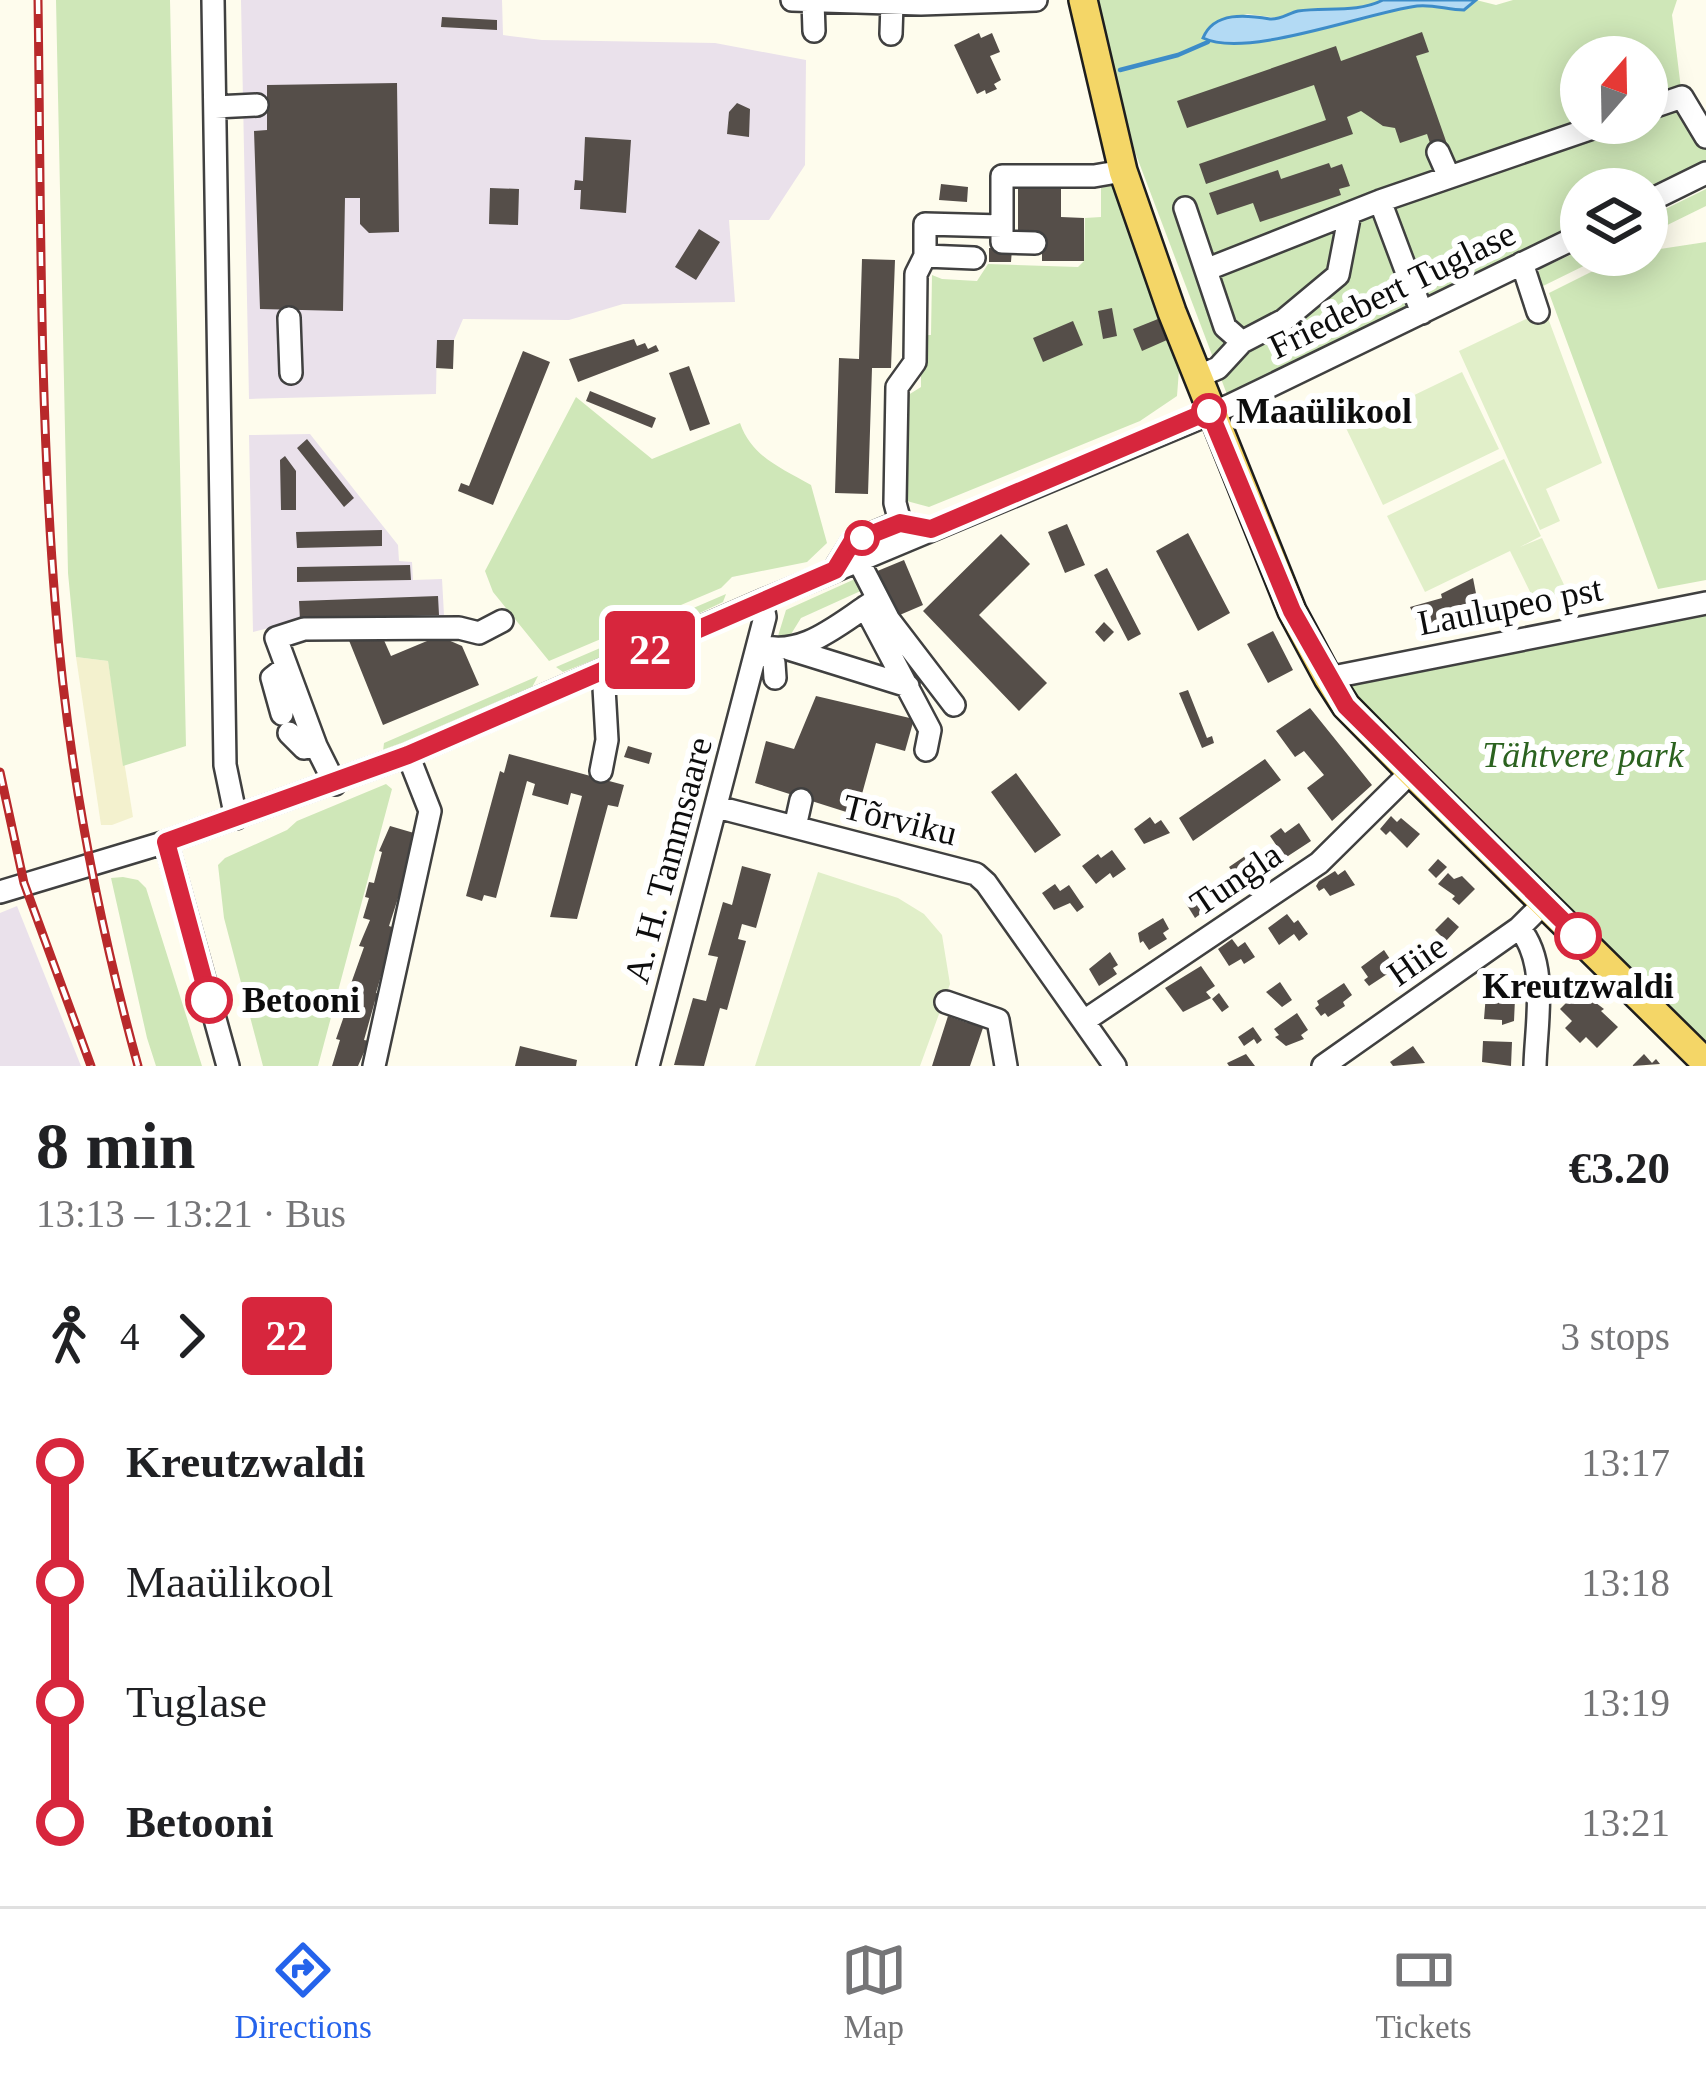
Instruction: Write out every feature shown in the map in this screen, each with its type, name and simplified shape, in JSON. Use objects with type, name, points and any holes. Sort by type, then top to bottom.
[{"type":"main road","points":[[1083,0],[1124,172],[1209,411],[1292,611],[1328,678],[1346,706],[1706,1063]]},
{"type":"street","points":[[213,0],[225,765],[236,818]]},
{"type":"street","points":[[792,0],[892,4],[1036,0]]},
{"type":"street","points":[[813,1],[814,32]]},
{"type":"street","points":[[891,34],[892,4]]},
{"type":"street","points":[[1668,102],[1682,97],[1706,137]]},
{"type":"street","points":[[214,107],[257,105]]},
{"type":"street","points":[[1208,269],[1380,201],[1560,139]]},
{"type":"street","points":[[1438,152],[1449,177]]},
{"type":"street","points":[[1035,243],[1002,242],[1002,176],[1124,172]]},
{"type":"street","points":[[1668,192],[1706,173]]},
{"type":"street","points":[[1380,201],[1422,313]]},
{"type":"street","points":[[1185,208],[1225,327],[1242,342]]},
{"type":"street","points":[[1197,377],[1218,368],[1242,342],[1284,320],[1338,275],[1350,213]]},
{"type":"street","points":[[900,523],[895,502],[897,387],[915,362],[916,274],[926,256],[926,224],[1002,226]]},
{"type":"street","name":"Friedebert Tuglase","points":[[166,842],[408,755],[1209,411],[1560,245]]},
{"type":"street","points":[[926,256],[974,258]]},
{"type":"street","points":[[1522,263],[1538,312]]},
{"type":"street","points":[[289,317],[291,373]]},
{"type":"street","points":[[835,570],[852,542],[900,523],[931,529]]},
{"type":"street","points":[[858,560],[872,603],[930,730],[926,750]]},
{"type":"street","name":"A. H. Tammsaare","points":[[649,1066],[716,807],[743,716],[771,647],[762,601]]},
{"type":"street","points":[[771,647],[808,643],[872,603]]},
{"type":"street","points":[[872,603],[954,705]]},
{"type":"street","name":"Laulupeo pst","points":[[1328,678],[1706,603]]},
{"type":"street","points":[[335,784],[268,634],[304,628],[459,628],[479,633],[502,622]]},
{"type":"street","points":[[771,647],[775,678]]},
{"type":"street","points":[[771,647],[908,686]]},
{"type":"street","points":[[286,668],[272,678],[286,724],[304,748],[316,746]]},
{"type":"street","points":[[601,771],[608,725],[603,670]]},
{"type":"street","points":[[374,1066],[430,811],[408,755]]},
{"type":"street","name":"Tungla","points":[[1084,1021],[1319,863],[1411,772]]},
{"type":"street","points":[[795,827],[801,800]]},
{"type":"street","name":"Tõrviku","points":[[716,807],[976,874],[1115,1066]]},
{"type":"street","points":[[0,892],[166,842],[228,1066]]},
{"type":"street","name":"Hiie","points":[[1323,1066],[1520,928],[1544,903]]},
{"type":"street","points":[[1520,928],[1536,960],[1535,1066]]},
{"type":"street","points":[[946,1002],[998,1019],[1006,1066]]},
{"type":"shaded area","points":[[241,0],[502,0],[503,35],[715,43],[806,60],[805,165],[769,220],[729,220],[735,302],[623,304],[569,320],[463,319],[454,340],[437,340],[436,394],[249,399]]},
{"type":"shaded area","points":[[310,434],[398,545],[399,561],[412,562],[413,580],[442,579],[444,615],[300,620],[253,632],[249,435]]},
{"type":"shaded area","points":[[76,657],[108,661],[133,817],[112,825],[101,825]]},
{"type":"shaded area","points":[[17,906],[81,1066],[0,1066],[0,913]]},
{"type":"green space","points":[[56,0],[170,0],[186,746],[123,766],[108,661],[76,657],[68,573]]},
{"type":"green space","points":[[1097,0],[1383,0],[1370,7],[1301,11],[1279,18],[1247,14],[1210,26],[1208,42],[1234,42],[1413,7],[1462,7],[1476,0],[1496,5],[1513,0],[1677,0],[1672,15],[1682,97],[1706,137],[1706,173],[1668,192],[1668,168],[1560,168],[1560,245],[1231,405],[1135,152]]},
{"type":"green space","points":[[1125,182],[1179,370],[1177,396],[1140,421],[929,507],[903,500],[905,397],[921,387],[921,335],[931,335],[932,275],[977,281],[988,264],[1078,267],[1084,261],[1085,218],[1101,217],[1101,188]]},
{"type":"green space","points":[[1706,189],[1706,206],[1668,225],[1668,208]]},
{"type":"green space","points":[[1706,242],[1706,580],[1658,589],[1549,293],[1583,276],[1668,276],[1668,248]]},
{"type":"green space","points":[[1560,260],[1563,276],[1539,288],[1540,269]]},
{"type":"green space","points":[[1545,310],[1602,463],[1546,489],[1560,521],[1540,530],[1459,351]]},
{"type":"green space","points":[[1462,372],[1499,449],[1383,505],[1346,428]]},
{"type":"green space","points":[[576,397],[652,459],[740,423],[760,453],[811,485],[827,543],[807,562],[732,577],[721,588],[549,661],[493,592],[485,571]]},
{"type":"green space","points":[[1504,459],[1541,536],[1520,547],[1542,538],[1566,589],[1536,604],[1510,551],[1425,592],[1387,516]]},
{"type":"green space","points":[[855,579],[865,589],[801,618],[788,639],[778,636],[786,610]]},
{"type":"green space","points":[[726,594],[723,602],[632,645],[563,672],[556,667]]},
{"type":"green space","name":"Tähtvere park","points":[[1706,610],[1706,1048],[1364,711],[1340,679]]},
{"type":"green space","points":[[538,676],[529,693],[383,751],[384,743]]},
{"type":"green space","points":[[386,784],[392,789],[318,1066],[263,1066],[224,918],[218,865],[297,821]]},
{"type":"green space","points":[[818,872],[898,898],[924,914],[942,935],[950,984],[920,1066],[755,1066]]},
{"type":"green space","points":[[111,878],[138,880],[146,888],[202,1066],[156,1066]]},
{"type":"water","points":[[1383,0],[1476,0],[1464,10],[1417,6],[1248,43],[1203,38],[1215,23],[1232,17],[1274,19],[1298,11],[1352,8]]},
{"type":"building","points":[[442,17],[497,20],[497,30],[441,27]]},
{"type":"building","points":[[1422,32],[1429,52],[1416,56],[1447,144],[1432,149],[1427,134],[1400,143],[1395,128],[1361,111],[1347,117],[1353,134],[1206,184],[1199,164],[1326,120],[1314,85],[1187,128],[1177,101],[1336,46],[1341,61]]},
{"type":"building","points":[[979,33],[981,38],[992,33],[1000,52],[990,56],[1001,80],[994,84],[997,89],[986,94],[985,90],[977,94],[954,45]]},
{"type":"building","points":[[397,83],[399,232],[369,233],[360,224],[360,198],[345,198],[343,311],[260,309],[254,131],[267,130],[267,85]]},
{"type":"building","points":[[737,103],[750,109],[749,137],[727,134],[729,112]]},
{"type":"building","points":[[585,137],[631,140],[626,213],[580,209],[581,190],[574,190],[575,180],[583,181]]},
{"type":"building","points":[[1329,163],[1331,168],[1342,164],[1350,186],[1339,189],[1341,195],[1260,222],[1253,203],[1217,215],[1209,193],[1278,170],[1281,179]]},
{"type":"building","points":[[941,184],[968,187],[967,202],[939,200]]},
{"type":"building","points":[[1018,187],[1061,188],[1061,217],[1084,218],[1084,261],[1042,261],[1042,233],[1018,232]]},
{"type":"building","points":[[490,188],[519,189],[518,225],[489,224]]},
{"type":"building","points":[[699,229],[720,242],[696,280],[675,267]]},
{"type":"building","points":[[989,248],[1012,249],[1011,262],[989,262]]},
{"type":"building","points":[[862,259],[895,260],[891,368],[872,368],[868,494],[835,493],[839,358],[859,359]]},
{"type":"building","points":[[1112,308],[1117,336],[1103,339],[1098,311]]},
{"type":"building","points":[[1158,319],[1167,340],[1142,351],[1133,329]]},
{"type":"building","points":[[1073,321],[1083,345],[1043,362],[1033,338]]},
{"type":"building","points":[[634,339],[637,346],[656,345],[659,351],[578,382],[569,359]]},
{"type":"building","points":[[437,340],[454,340],[453,369],[436,368]]},
{"type":"building","points":[[523,351],[550,362],[493,505],[458,491],[461,483],[469,486]]},
{"type":"building","points":[[689,366],[710,424],[690,431],[669,373]]},
{"type":"building","points":[[590,391],[656,418],[652,428],[586,401]]},
{"type":"building","points":[[307,439],[354,498],[344,507],[297,448]]},
{"type":"building","points":[[285,456],[296,471],[296,510],[281,510],[280,460]]},
{"type":"building","points":[[1067,524],[1085,565],[1065,573],[1048,532]]},
{"type":"building","points":[[382,530],[382,546],[297,548],[296,532]]},
{"type":"building","points":[[1188,533],[1230,613],[1198,631],[1156,551]]},
{"type":"building","points":[[1001,534],[1030,564],[979,615],[1047,683],[1019,711],[923,611]]},
{"type":"building","points":[[904,560],[923,605],[895,617],[875,572]]},
{"type":"building","points":[[410,565],[411,580],[297,582],[297,567]]},
{"type":"building","points":[[1107,568],[1141,634],[1128,641],[1094,575]]},
{"type":"building","points":[[1473,578],[1480,614],[1419,627],[1410,607],[1442,598],[1441,594]]},
{"type":"building","points":[[438,596],[439,615],[300,620],[299,601]]},
{"type":"building","points":[[1104,622],[1114,632],[1104,642],[1095,632]]},
{"type":"building","points":[[1273,631],[1293,670],[1268,683],[1247,644]]},
{"type":"building","points":[[439,636],[462,646],[479,685],[383,725],[348,638],[383,638],[391,656]]},
{"type":"building","points":[[1188,690],[1207,738],[1212,736],[1214,743],[1202,748],[1179,693]]},
{"type":"building","points":[[816,696],[914,719],[905,751],[876,743],[862,794],[868,795],[862,817],[755,783],[766,741],[794,749]]},
{"type":"building","points":[[1310,708],[1372,785],[1332,821],[1307,788],[1324,775],[1304,751],[1295,757],[1276,731]]},
{"type":"building","points":[[628,746],[652,753],[649,764],[624,757]]},
{"type":"building","points":[[509,754],[624,785],[618,807],[608,805],[577,919],[550,917],[582,796],[571,793],[568,805],[532,795],[535,784],[527,781],[496,898],[484,895],[482,901],[466,896],[500,771],[504,773]]},
{"type":"building","points":[[1265,759],[1281,780],[1193,841],[1179,818]]},
{"type":"building","points":[[1016,773],[1061,835],[1035,853],[991,792]]},
{"type":"building","points":[[1391,816],[1420,834],[1407,848],[1390,831],[1386,835],[1380,829]]},
{"type":"building","points":[[1150,817],[1155,824],[1161,820],[1170,833],[1144,844],[1134,829]]},
{"type":"building","points":[[1299,823],[1311,841],[1285,858],[1270,836]]},
{"type":"building","points":[[390,826],[414,833],[408,854],[412,855],[389,926],[395,928],[364,1040],[369,1041],[358,1066],[332,1066],[352,993],[348,992],[364,947],[359,946],[370,920],[363,918],[369,898],[365,897],[369,882],[374,883],[379,851]]},
{"type":"building","points":[[1112,850],[1126,869],[1096,884],[1082,866]]},
{"type":"building","points":[[1251,852],[1262,868],[1242,888],[1229,867]]},
{"type":"building","points":[[1438,859],[1447,867],[1436,878],[1428,870]]},
{"type":"building","points":[[742,866],[771,874],[756,928],[742,924],[738,939],[746,941],[727,1010],[720,1008],[704,1066],[674,1065],[693,998],[706,1001],[718,957],[708,955],[723,902],[732,905]]},
{"type":"building","points":[[1345,870],[1355,885],[1330,896],[1324,888],[1319,891],[1319,881]]},
{"type":"building","points":[[1448,873],[1454,879],[1462,876],[1475,889],[1459,905],[1438,884]]},
{"type":"building","points":[[1206,882],[1218,901],[1195,918],[1185,902],[1203,891],[1200,886]]},
{"type":"building","points":[[1055,884],[1060,891],[1069,885],[1084,907],[1077,912],[1070,903],[1054,910],[1042,893]]},
{"type":"building","points":[[1287,914],[1308,934],[1299,941],[1294,934],[1279,945],[1268,928]]},
{"type":"building","points":[[1448,917],[1459,927],[1446,941],[1435,930]]},
{"type":"building","points":[[1163,918],[1169,929],[1163,933],[1167,939],[1149,950],[1140,943],[1138,933]]},
{"type":"building","points":[[1232,939],[1238,947],[1245,942],[1255,957],[1229,966],[1218,949]]},
{"type":"building","points":[[1384,950],[1390,959],[1400,952],[1407,961],[1369,986],[1361,967]]},
{"type":"building","points":[[1110,952],[1118,965],[1113,968],[1117,974],[1099,986],[1089,969]]},
{"type":"building","points":[[1201,966],[1215,986],[1206,992],[1211,998],[1183,1012],[1165,988]]},
{"type":"building","points":[[1280,982],[1292,1000],[1282,1007],[1266,992]]},
{"type":"building","points":[[1344,983],[1352,995],[1343,1002],[1345,1006],[1328,1017],[1321,1016],[1315,1008],[1317,1001]]},
{"type":"building","points":[[1579,990],[1618,1027],[1597,1048],[1586,1037],[1580,1043],[1565,1028],[1572,1021],[1560,1009]]},
{"type":"building","points":[[1219,993],[1229,1007],[1222,1012],[1212,999]]},
{"type":"building","points":[[1486,994],[1515,999],[1514,1021],[1502,1025],[1502,1020],[1484,1019]]},
{"type":"building","points":[[1297,1013],[1308,1030],[1301,1035],[1304,1039],[1286,1046],[1275,1037],[1279,1035],[1274,1029]]},
{"type":"building","points":[[948,1016],[968,1023],[969,1016],[985,1022],[970,1066],[932,1066]]},
{"type":"building","points":[[1253,1027],[1262,1040],[1244,1046],[1238,1037]]},
{"type":"building","points":[[1483,1041],[1512,1042],[1511,1066],[1482,1062]]},
{"type":"building","points":[[520,1046],[577,1060],[576,1066],[515,1066]]},
{"type":"building","points":[[1413,1046],[1425,1063],[1393,1066],[1390,1062]]},
{"type":"building","points":[[1246,1054],[1255,1066],[1227,1063]]},
{"type":"building","points":[[1644,1054],[1652,1063],[1656,1059],[1660,1064],[1632,1066]]},
{"type":"waterway","points":[[1120,70],[1208,42]]},
{"type":"railway","points":[[38,0],[43,376],[60,660],[85,835],[138,1066]]},
{"type":"railway","points":[[0,772],[24,883],[91,1066]]},
{"type":"bus line","name":"22","points":[[209,1000],[166,842],[408,755],[835,570],[859,538],[900,523],[931,529],[1209,411],[1292,611],[1346,706],[1578,936]]},
{"type":"place","name":"Maaülikool","points":[[1209,411]]},
{"type":"place","name":"Kreutzwaldi","points":[[1578,936]]},
{"type":"place","name":"Betooni","points":[[209,1000]]}]
